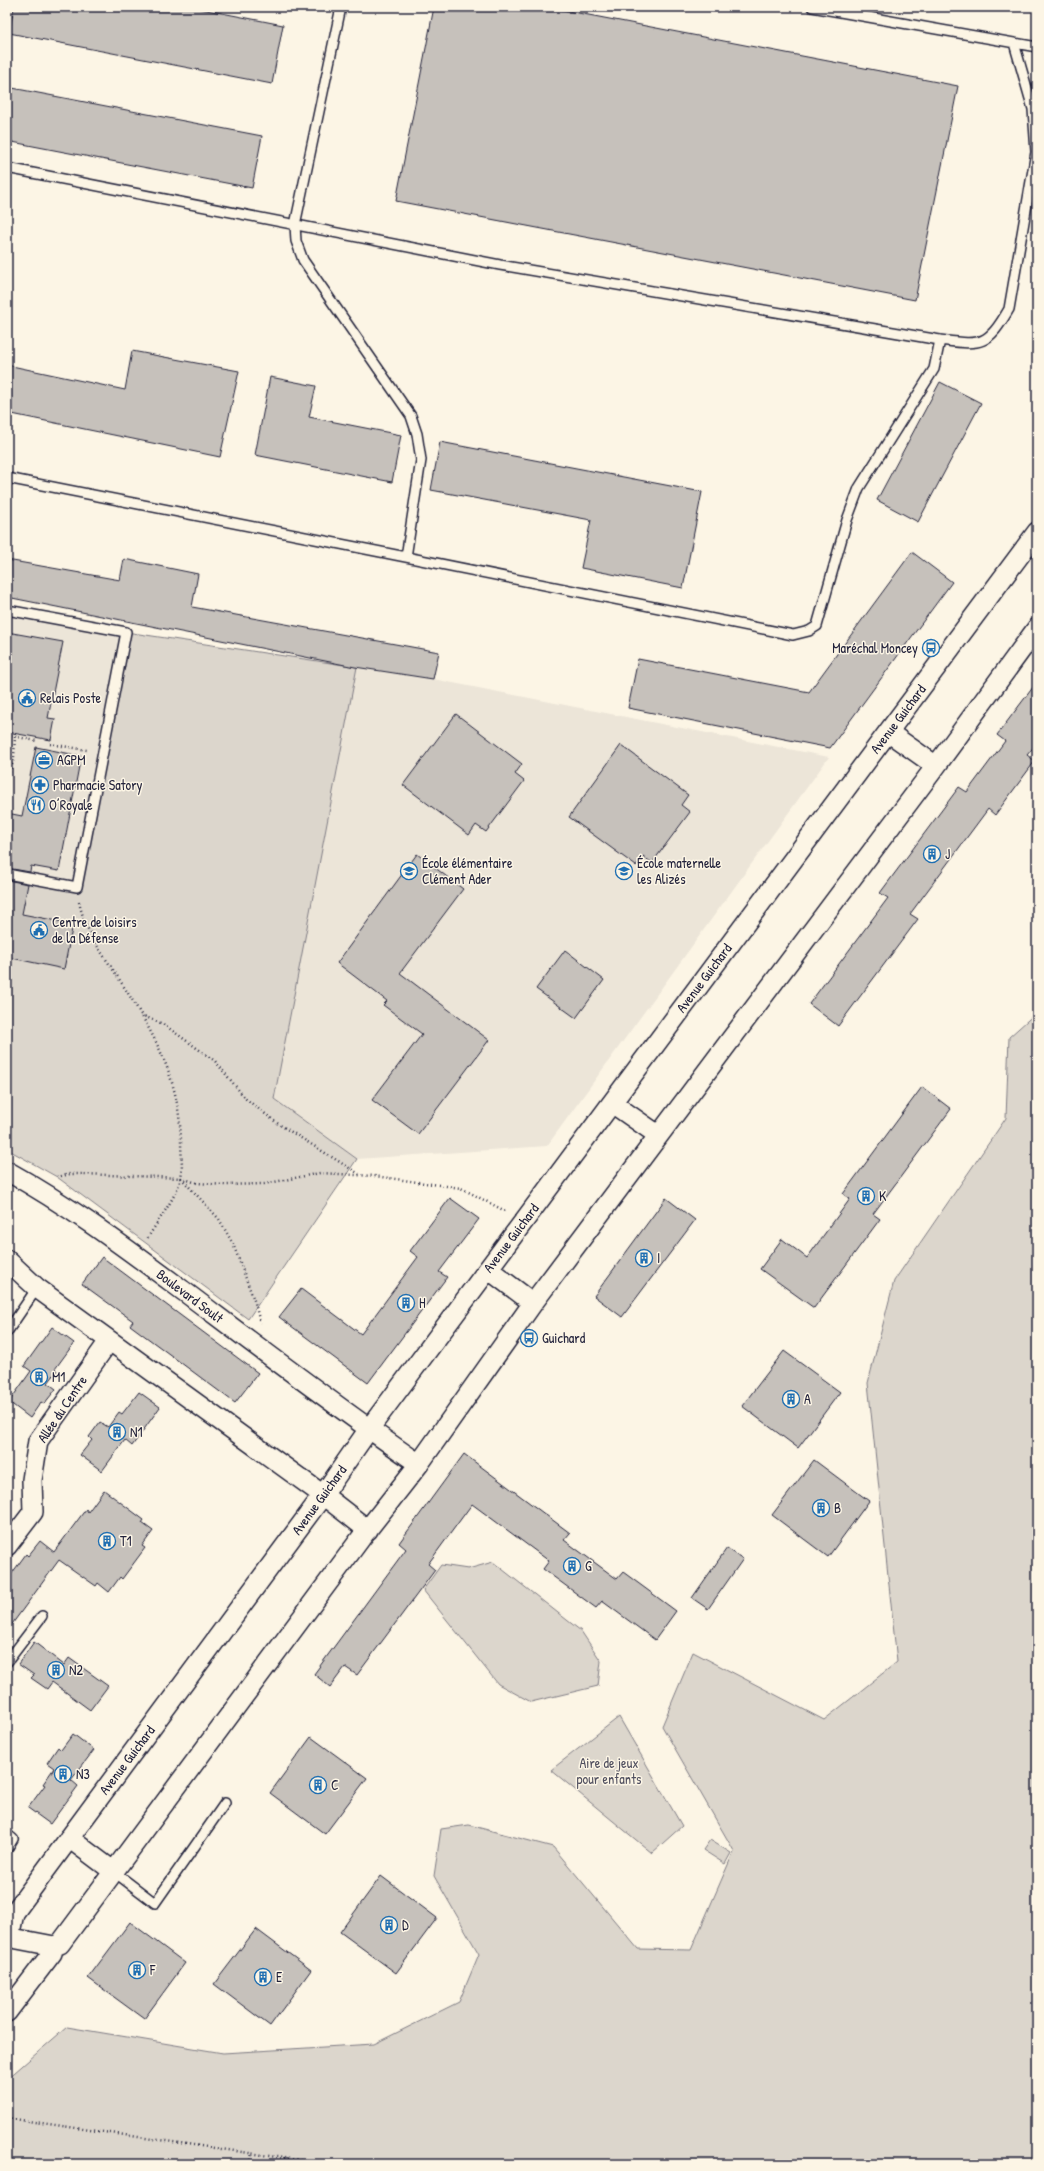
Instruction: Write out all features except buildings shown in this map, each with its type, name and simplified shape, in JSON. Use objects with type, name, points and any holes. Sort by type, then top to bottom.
[{"type":"street","name":"Avenue Guichard","points":[[54,1946],[8,1937],[14,1913],[522,1223],[888,732],[1033,545]]},
{"type":"street","points":[[7,2012],[52,1954],[54,1946],[60,1944],[368,1530],[419,1464],[533,1303],[936,766],[1037,628]]},
{"type":"street","points":[[888,732],[936,766]]},
{"type":"street","points":[[612,1103],[658,1135]]},
{"type":"street","name":"Boulevard Soult","points":[[7,1171],[51,1196],[136,1256],[369,1429],[419,1464]]},
{"type":"street","points":[[7,1260],[37,1288],[323,1495],[368,1530]]},
{"type":"street","points":[[488,1269],[533,1303]]},
{"type":"street","name":"Allée du Centre","points":[[7,1546],[33,1512],[32,1480],[38,1441],[109,1341]]},
{"type":"street","points":[[69,1838],[113,1872]]},
{"type":"lane","points":[[341,7],[295,225],[296,241],[303,260],[411,416],[417,434],[421,460],[406,557]]},
{"type":"lane","points":[[812,7],[1037,47]]},
{"type":"lane","points":[[7,168],[508,266],[940,340],[972,344],[988,338],[998,328],[1009,309],[1036,152],[1033,108],[1014,43]]},
{"type":"lane","points":[[7,478],[793,635],[809,631],[817,626],[847,520],[859,488],[934,369],[940,340]]},
{"type":"lane","points":[[7,610],[126,632],[77,887],[7,874]]},
{"type":"lane","points":[[7,1332],[37,1288]]},
{"type":"lane","points":[[7,1662],[42,1616]]},
{"type":"lane","points":[[113,1872],[155,1903],[225,1803]]},
{"type":"lane","points":[[7,1834],[13,1839],[7,1849]]},
{"type":"path","points":[[7,735],[37,741]]},
{"type":"path","points":[[7,780],[14,759],[15,736]]},
{"type":"path","points":[[50,744],[103,752]]},
{"type":"path","points":[[77,887],[79,903],[89,934],[159,1046],[178,1102],[180,1118],[180,1178],[177,1189],[136,1256]]},
{"type":"path","points":[[140,1015],[163,1024],[215,1061],[246,1099],[277,1123],[335,1161],[361,1175]]},
{"type":"path","points":[[29,1184],[70,1174],[180,1178],[197,1183],[225,1185],[264,1184],[320,1173],[361,1175],[427,1182],[461,1188],[522,1223]]},
{"type":"path","points":[[180,1178],[219,1219],[233,1244],[257,1308],[263,1350]]},
{"type":"path","points":[[7,2118],[325,2164]]},
{"type":"path","points":[[250,2164],[252,2153]]},
{"type":"shaded area","points":[[7,610],[126,632],[77,887],[7,870]]},
{"type":"shaded area","points":[[355,667],[433,679],[829,757],[547,1146],[357,1159],[274,1099]]},
{"type":"green space","points":[[126,632],[357,667],[274,1099],[357,1159],[248,1319],[57,1177],[7,1149],[7,870],[77,887]]},
{"type":"green space","points":[[1037,1012],[1037,2164],[7,2164],[7,2079],[67,2027],[223,2053],[374,2044],[459,2002],[479,1954],[434,1876],[441,1829],[469,1825],[553,1847],[638,1949],[691,1950],[734,1851],[662,1726],[693,1652],[824,1720],[897,1662],[868,1383],[894,1281],[1006,1118],[1009,1037]]},
{"type":"green space","points":[[493,1562],[581,1631],[601,1661],[598,1686],[531,1702],[498,1684],[423,1590],[441,1565],[468,1569]]},
{"type":"green space","name":"Aire de jeux pour enfants","points":[[619,1717],[682,1826],[652,1853],[551,1770]]},
{"type":"green space","points":[[710,1840],[731,1853],[725,1864],[703,1850]]},
{"type":"place","name":"Maréchal Moncey","points":[[931,648]]},
{"type":"place","name":"Relais Poste","points":[[27,698]]},
{"type":"place","name":"AGPM","points":[[44,760]]},
{"type":"place","name":"Pharmacie Satory","points":[[40,785]]},
{"type":"place","name":"O’Royale","points":[[36,805]]},
{"type":"place","name":"J","points":[[932,854]]},
{"type":"place","name":"École élémentaire Clément Ader","points":[[409,871]]},
{"type":"place","name":"École maternelle les Alizés","points":[[624,871]]},
{"type":"place","name":"Centre de loisirs de la Défense","points":[[39,930]]},
{"type":"place","name":"K","points":[[866,1196]]},
{"type":"place","name":"I","points":[[644,1258]]},
{"type":"place","name":"H","points":[[406,1303]]},
{"type":"place","name":"Guichard","points":[[529,1338]]},
{"type":"place","name":"M1","points":[[39,1377]]},
{"type":"place","name":"A","points":[[791,1399]]},
{"type":"place","name":"N1","points":[[117,1432]]},
{"type":"place","name":"B","points":[[821,1508]]},
{"type":"place","name":"T1","points":[[107,1541]]},
{"type":"place","name":"G","points":[[572,1566]]},
{"type":"place","name":"N2","points":[[56,1670]]},
{"type":"place","name":"N3","points":[[63,1774]]},
{"type":"place","name":"C","points":[[318,1785]]},
{"type":"place","name":"D","points":[[389,1925]]},
{"type":"place","name":"F","points":[[137,1970]]},
{"type":"place","name":"E","points":[[263,1977]]}]
